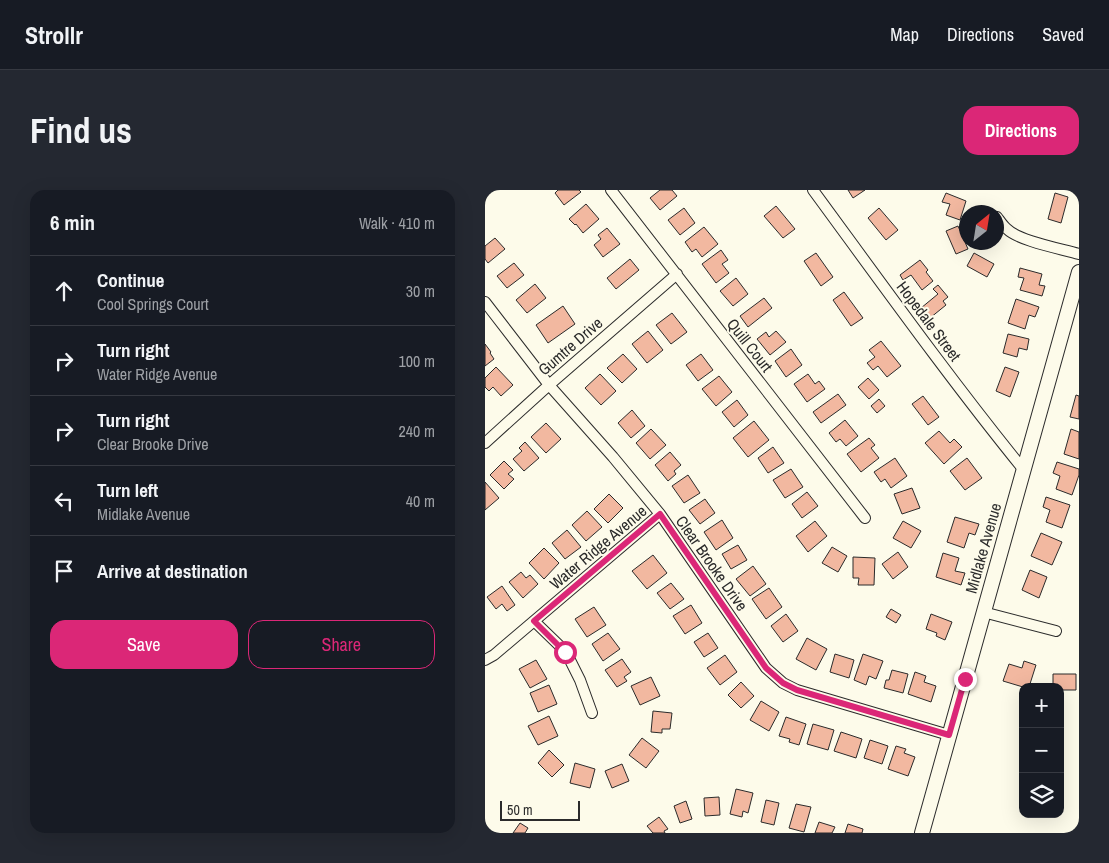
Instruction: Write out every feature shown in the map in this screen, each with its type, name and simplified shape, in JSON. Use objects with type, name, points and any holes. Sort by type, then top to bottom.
[{"type":"street","name":"Quill Court","points":[[611,190],[865,518]]},
{"type":"street","name":"Hopedale Street","points":[[813,190],[1023,469]]},
{"type":"street","points":[[1004,225],[1017,235],[1079,254]]},
{"type":"street","name":"Midlake Avenue","points":[[921,833],[1079,272]]},
{"type":"street","name":"Gumtre Drive","points":[[485,443],[677,274]]},
{"type":"street","name":"Clear Brooke Drive","points":[[485,302],[549,385],[613,457],[660,514],[766,668],[783,683],[797,690],[949,735]]},
{"type":"street","name":"Water Ridge Avenue","points":[[485,660],[494,655],[660,514]]},
{"type":"street","points":[[983,612],[1056,631]]},
{"type":"street","points":[[534,621],[565,652],[592,713]]},
{"type":"building","points":[[558,190],[579,190],[581,192],[564,205],[555,193]]},
{"type":"building","points":[[660,190],[672,190],[677,196],[660,210],[650,198]]},
{"type":"building","points":[[848,190],[865,190],[853,198]]},
{"type":"building","points":[[946,193],[966,201],[965,205],[959,205],[959,220],[946,215],[950,204],[942,202]]},
{"type":"building","points":[[1055,193],[1068,197],[1061,223],[1048,219]]},
{"type":"building","points":[[586,204],[599,219],[583,233],[569,219]]},
{"type":"building","points":[[776,206],[795,229],[783,238],[764,216]]},
{"type":"building","points":[[684,208],[695,223],[680,235],[668,220]]},
{"type":"building","points":[[879,208],[898,230],[886,240],[868,218]]},
{"type":"building","points":[[958,226],[959,250],[966,250],[956,254],[946,231]]},
{"type":"building","points":[[704,227],[718,244],[702,257],[696,249],[692,252],[685,242]]},
{"type":"building","points":[[607,228],[620,244],[603,257],[594,245],[601,239],[598,235]]},
{"type":"building","points":[[495,238],[505,249],[488,263],[485,259],[485,246]]},
{"type":"building","points":[[721,250],[728,260],[722,264],[729,273],[716,283],[702,264]]},
{"type":"building","points":[[816,253],[833,277],[821,286],[804,261]]},
{"type":"building","points":[[974,253],[994,264],[987,277],[967,266]]},
{"type":"building","points":[[630,259],[639,270],[616,289],[607,278]]},
{"type":"building","points":[[920,260],[928,270],[926,272],[933,281],[922,290],[911,275],[903,280],[900,275]]},
{"type":"building","points":[[514,263],[524,275],[507,288],[497,276]]},
{"type":"building","points":[[1020,268],[1042,274],[1039,285],[1045,286],[1042,296],[1020,290],[1024,278],[1018,277]]},
{"type":"building","points":[[736,278],[748,294],[733,306],[720,291]]},
{"type":"building","points":[[535,284],[546,298],[527,313],[516,300]]},
{"type":"building","points":[[938,285],[948,297],[943,301],[946,305],[930,318],[921,308],[938,294],[933,289]]},
{"type":"building","points":[[844,292],[863,318],[851,326],[833,300]]},
{"type":"building","points":[[764,298],[772,308],[748,327],[740,316]]},
{"type":"building","points":[[1016,299],[1039,307],[1035,317],[1029,315],[1025,329],[1008,323]]},
{"type":"building","points":[[563,306],[575,324],[548,343],[536,325]]},
{"type":"building","points":[[672,313],[687,332],[671,344],[656,325]]},
{"type":"building","points":[[648,331],[663,350],[647,363],[632,344]]},
{"type":"building","points":[[776,331],[786,342],[770,355],[757,339],[766,332],[769,337]]},
{"type":"building","points":[[1008,334],[1029,339],[1027,350],[1019,348],[1017,357],[1003,353]]},
{"type":"building","points":[[881,341],[901,366],[887,377],[878,366],[873,370],[867,363],[875,357],[869,350]]},
{"type":"building","points":[[485,344],[494,359],[485,366]]},
{"type":"building","points":[[791,349],[802,365],[786,377],[775,361]]},
{"type":"building","points":[[623,354],[637,369],[622,383],[607,368]]},
{"type":"building","points":[[701,354],[713,370],[698,381],[686,365]]},
{"type":"building","points":[[496,367],[513,385],[501,396],[493,387],[489,391],[485,387],[485,378]]},
{"type":"building","points":[[1005,367],[1019,372],[1010,397],[996,391]]},
{"type":"building","points":[[600,374],[616,391],[601,405],[585,388]]},
{"type":"building","points":[[808,374],[815,384],[819,381],[825,389],[807,402],[794,384]]},
{"type":"building","points":[[719,376],[732,392],[716,406],[702,389]]},
{"type":"building","points":[[868,378],[879,390],[869,399],[858,387]]},
{"type":"building","points":[[838,394],[846,405],[821,423],[813,412]]},
{"type":"building","points":[[1076,395],[1079,396],[1079,419],[1070,417]]},
{"type":"building","points":[[923,396],[939,417],[928,425],[912,404]]},
{"type":"building","points":[[879,399],[885,406],[877,413],[871,406]]},
{"type":"building","points":[[737,400],[748,415],[734,427],[722,412]]},
{"type":"building","points":[[632,410],[645,426],[631,438],[618,423]]},
{"type":"building","points":[[845,420],[858,436],[846,446],[840,439],[836,442],[829,433]]},
{"type":"building","points":[[754,421],[769,440],[748,457],[733,438]]},
{"type":"building","points":[[546,423],[561,439],[546,453],[531,437]]},
{"type":"building","points":[[651,429],[666,445],[650,459],[636,443]]},
{"type":"building","points":[[1071,429],[1079,432],[1079,459],[1064,454]]},
{"type":"building","points":[[939,431],[950,443],[954,439],[962,447],[944,464],[925,443]]},
{"type":"building","points":[[869,438],[875,445],[871,448],[879,458],[861,472],[847,454]]},
{"type":"building","points":[[525,442],[539,458],[524,471],[513,459],[522,451],[519,448]]},
{"type":"building","points":[[773,447],[784,463],[768,473],[758,458]]},
{"type":"building","points":[[670,452],[681,465],[674,471],[676,474],[668,481],[655,465]]},
{"type":"building","points":[[895,458],[907,476],[891,488],[885,479],[881,482],[874,472]]},
{"type":"building","points":[[967,458],[982,478],[965,490],[950,471]]},
{"type":"building","points":[[504,461],[513,470],[508,474],[514,479],[504,489],[490,475]]},
{"type":"building","points":[[1057,462],[1079,469],[1079,475],[1072,495],[1056,489],[1060,476],[1053,473]]},
{"type":"building","points":[[791,469],[803,487],[785,498],[773,480]]},
{"type":"building","points":[[688,475],[700,493],[684,503],[672,486]]},
{"type":"building","points":[[485,482],[499,498],[485,510]]},
{"type":"building","points":[[912,488],[920,508],[902,514],[894,494]]},
{"type":"building","points":[[807,492],[818,506],[802,518],[792,504]]},
{"type":"building","points":[[609,494],[623,508],[608,523],[594,509]]},
{"type":"building","points":[[1046,497],[1070,505],[1062,528],[1046,522],[1050,510],[1043,507]]},
{"type":"building","points":[[705,499],[715,513],[700,524],[689,510]]},
{"type":"building","points":[[587,511],[602,527],[586,541],[572,525]]},
{"type":"building","points":[[955,517],[979,524],[975,535],[969,533],[964,548],[947,542]]},
{"type":"building","points":[[722,520],[733,538],[716,550],[704,532]]},
{"type":"building","points":[[815,521],[827,536],[808,552],[796,536]]},
{"type":"building","points":[[903,521],[921,531],[911,548],[893,538]]},
{"type":"building","points":[[567,530],[581,547],[565,559],[552,543]]},
{"type":"building","points":[[1041,533],[1062,542],[1052,565],[1031,556]]},
{"type":"building","points":[[738,545],[747,560],[731,569],[722,554]]},
{"type":"building","points":[[832,547],[847,556],[838,572],[822,563]]},
{"type":"building","points":[[544,548],[559,563],[544,579],[529,563]]},
{"type":"building","points":[[898,552],[908,567],[893,579],[882,564]]},
{"type":"building","points":[[943,553],[959,558],[955,571],[965,573],[961,585],[936,577]]},
{"type":"building","points":[[653,555],[667,573],[647,589],[632,571]]},
{"type":"building","points":[[853,557],[875,558],[874,585],[858,585],[859,578],[853,578]]},
{"type":"building","points":[[753,566],[766,584],[750,596],[736,579]]},
{"type":"building","points":[[1030,570],[1047,577],[1039,598],[1022,590]]},
{"type":"building","points":[[521,572],[526,578],[530,575],[538,584],[523,598],[509,582]]},
{"type":"building","points":[[671,583],[684,599],[670,609],[657,593]]},
{"type":"building","points":[[502,586],[515,605],[507,611],[502,604],[496,609],[487,597]]},
{"type":"building","points":[[769,588],[782,607],[766,619],[752,599]]},
{"type":"building","points":[[691,605],[702,623],[685,634],[673,616]]},
{"type":"building","points":[[594,607],[606,625],[587,637],[575,619]]},
{"type":"building","points":[[891,609],[901,615],[896,623],[886,617]]},
{"type":"building","points":[[786,614],[798,631],[783,642],[771,626]]},
{"type":"building","points":[[931,614],[952,622],[945,640],[936,636],[937,633],[926,629]]},
{"type":"building","points":[[608,633],[620,649],[603,661],[592,644]]},
{"type":"building","points":[[708,633],[718,648],[704,657],[694,642]]},
{"type":"building","points":[[807,638],[827,649],[816,670],[796,659]]},
{"type":"building","points":[[835,654],[854,660],[849,678],[830,672]]},
{"type":"building","points":[[863,654],[883,661],[876,679],[869,676],[866,685],[854,680]]},
{"type":"building","points":[[725,655],[737,672],[720,685],[707,668]]},
{"type":"building","points":[[622,659],[631,672],[624,677],[627,681],[617,687],[605,670]]},
{"type":"building","points":[[536,660],[547,679],[530,688],[519,669]]},
{"type":"building","points":[[1024,661],[1036,665],[1030,683],[1019,683],[1019,686],[1003,681],[1009,664],[1022,668]]},
{"type":"building","points":[[892,670],[908,674],[903,693],[884,688]]},
{"type":"building","points":[[915,672],[926,676],[924,682],[936,686],[931,702],[908,694]]},
{"type":"building","points":[[1053,674],[1076,674],[1076,690],[1064,690],[1064,683],[1053,683]]},
{"type":"building","points":[[651,677],[660,696],[640,705],[631,686]]},
{"type":"building","points":[[741,682],[754,696],[741,708],[728,695]]},
{"type":"building","points":[[549,685],[557,704],[538,712],[530,693]]},
{"type":"building","points":[[761,701],[779,712],[769,731],[750,720]]},
{"type":"building","points":[[653,711],[672,713],[670,729],[662,729],[662,733],[651,732]]},
{"type":"building","points":[[549,716],[558,736],[538,745],[528,726]]},
{"type":"building","points":[[786,717],[806,724],[799,745],[789,742],[790,739],[779,736]]},
{"type":"building","points":[[813,724],[834,730],[828,750],[807,744]]},
{"type":"building","points":[[841,732],[862,739],[856,758],[834,751]]},
{"type":"building","points":[[642,738],[659,751],[646,768],[629,755]]},
{"type":"building","points":[[870,740],[888,746],[882,764],[864,758]]},
{"type":"building","points":[[896,746],[906,749],[904,753],[915,757],[908,776],[888,769]]},
{"type":"building","points":[[549,750],[564,765],[552,777],[538,763]]},
{"type":"building","points":[[575,763],[595,769],[590,788],[570,783]]},
{"type":"building","points":[[622,764],[629,781],[612,788],[605,771]]},
{"type":"building","points":[[736,789],[753,793],[748,813],[743,811],[742,817],[730,814]]},
{"type":"building","points":[[719,797],[720,815],[705,816],[704,798]]},
{"type":"building","points":[[766,800],[779,803],[774,825],[761,822]]},
{"type":"building","points":[[686,801],[692,819],[680,823],[674,806]]},
{"type":"building","points":[[796,804],[811,807],[804,832],[789,828]]},
{"type":"building","points":[[659,817],[668,829],[664,831],[665,833],[653,833],[647,826]]},
{"type":"building","points":[[819,822],[835,827],[832,833],[815,833]]},
{"type":"building","points":[[520,823],[528,828],[525,833],[513,833]]},
{"type":"building","points":[[848,824],[863,829],[862,833],[845,833]]},
{"type":"route","points":[[565,652],[534,621],[660,514],[766,668],[783,683],[797,690],[949,735],[965,679]]}]
